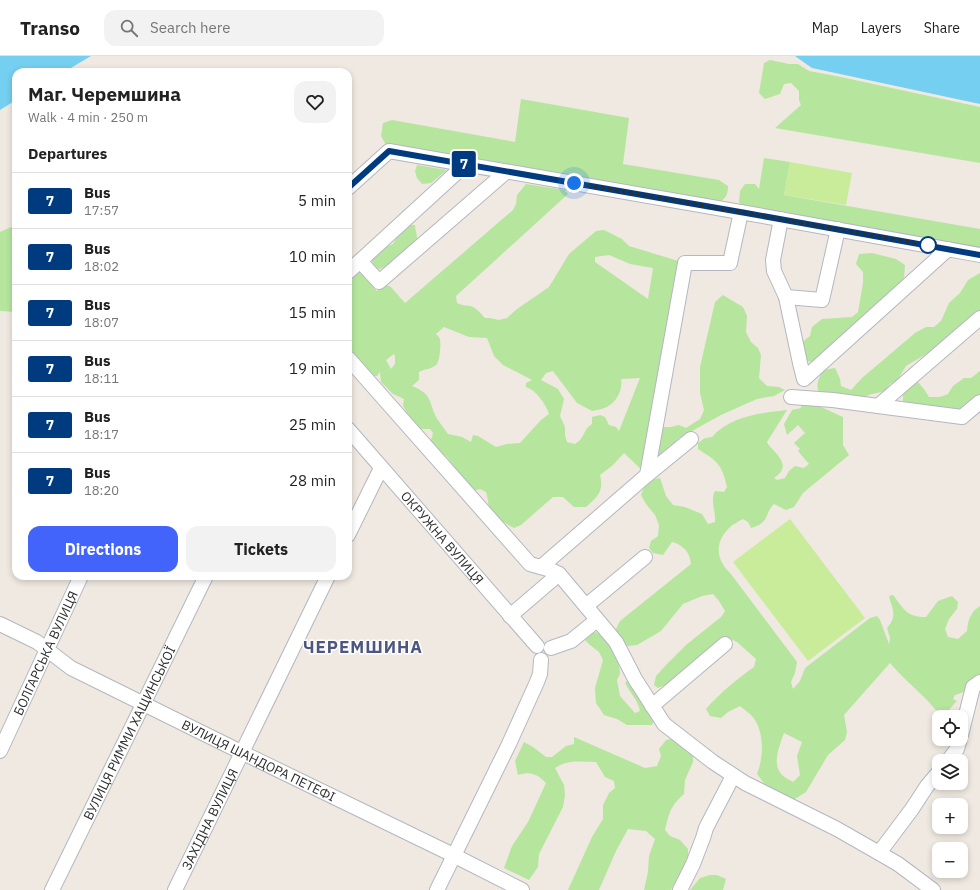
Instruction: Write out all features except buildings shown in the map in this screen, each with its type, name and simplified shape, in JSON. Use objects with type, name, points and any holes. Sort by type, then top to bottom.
[{"type":"street","points":[[352,184],[389,151],[980,255]]},
{"type":"street","points":[[352,268],[466,164]]},
{"type":"street","points":[[360,261],[379,282],[506,172]]},
{"type":"street","points":[[647,475],[685,263],[730,263],[741,212]]},
{"type":"street","points":[[781,219],[772,260],[774,271],[786,297],[804,379],[948,249]]},
{"type":"street","points":[[786,297],[822,300],[838,229]]},
{"type":"street","points":[[878,406],[980,318]]},
{"type":"street","points":[[352,363],[530,564],[559,574],[616,642],[635,679],[664,724],[733,776],[837,829],[898,864],[933,890]]},
{"type":"street","points":[[791,397],[833,400],[962,417],[979,406]]},
{"type":"street","name":"ОКРУЖНА ВУЛИЦЯ","points":[[352,434],[537,646],[535,654],[536,657],[541,660],[540,674],[537,682],[509,744],[437,890]]},
{"type":"street","points":[[541,567],[691,439]]},
{"type":"street","points":[[352,527],[381,468]]},
{"type":"street","points":[[586,606],[645,557]]},
{"type":"street","points":[[510,616],[559,574]]},
{"type":"street","name":"БОЛГАРСЬКА ВУЛИЦЯ","points":[[0,751],[79,580]]},
{"type":"street","name":"ВУЛИЦЯ РИММИ ХАЩИНСЬКОЇ","points":[[52,890],[204,580]]},
{"type":"street","name":"ЗАХІДНА ВУЛИЦЯ","points":[[175,890],[326,580]]},
{"type":"street","points":[[551,648],[571,641],[597,620]]},
{"type":"street","name":"ВУЛИЦЯ ШАНДОРА ПЕТЕФІ","points":[[0,624],[37,642],[71,668],[522,890]]},
{"type":"street","points":[[537,646],[545,643],[551,648]]},
{"type":"street","points":[[652,706],[725,644]]},
{"type":"street","points":[[541,660],[547,660],[551,656],[551,648]]},
{"type":"street","points":[[967,710],[973,687],[980,682]]},
{"type":"street","points":[[680,890],[704,838],[706,828],[733,776]]},
{"type":"street","points":[[879,853],[932,780]]},
{"type":"green space","points":[[770,60],[789,64],[798,64],[809,71],[980,107],[980,163],[775,128],[801,105],[799,100],[799,91],[791,83],[784,84],[780,94],[765,99],[759,93],[764,63]]},
{"type":"green space","points":[[521,99],[629,118],[623,164],[719,180],[728,186],[727,195],[719,202],[707,206],[389,151],[381,136],[383,123],[392,120],[515,142]]},
{"type":"green space","points":[[764,158],[790,162],[784,195],[980,229],[980,255],[746,213],[739,202],[740,191],[745,184],[755,184],[759,189]]},
{"type":"green space","points":[[790,162],[852,173],[846,205],[784,195]]},
{"type":"green space","points":[[417,165],[447,170],[431,183],[422,184],[417,178],[415,171]]},
{"type":"green space","points":[[526,184],[565,190],[568,194],[456,296],[457,303],[474,308],[485,318],[499,320],[507,318],[517,309],[549,287],[569,254],[596,231],[604,230],[622,239],[629,246],[685,263],[647,475],[624,453],[613,465],[600,475],[601,485],[599,493],[597,497],[586,507],[574,507],[563,497],[553,497],[521,525],[514,528],[493,515],[489,508],[486,492],[480,489],[473,491],[446,456],[434,448],[431,440],[433,433],[430,429],[417,429],[403,406],[404,399],[393,394],[381,382],[380,372],[377,376],[372,376],[352,353],[352,276],[362,270],[377,291],[385,285],[390,286],[405,303],[513,210],[516,204],[517,195]],"holes":[[[609,255],[630,264],[653,268],[648,299],[595,262],[595,257]],[[444,327],[469,337],[487,338],[494,356],[503,365],[532,380],[526,383],[526,387],[534,391],[540,398],[549,414],[541,420],[520,443],[496,447],[478,436],[473,435],[471,442],[462,437],[448,434],[435,415],[430,400],[426,394],[412,386],[419,380],[419,372],[436,365],[440,353],[440,338],[436,334]],[[394,354],[395,364],[391,369],[386,360]],[[553,371],[577,403],[592,411],[605,408],[614,402],[620,391],[621,379],[640,378],[619,431],[616,427],[609,425],[605,417],[600,415],[592,417],[592,424],[581,439],[575,444],[567,442],[565,427],[560,416],[564,399],[558,389],[541,380],[546,373]]]},
{"type":"green space","points":[[408,225],[415,225],[417,238],[415,243],[406,253],[388,265],[377,270],[373,266],[372,259],[386,247],[393,244],[402,229]]},
{"type":"green space","points":[[12,227],[12,312],[0,311],[0,232]]},
{"type":"green space","points":[[872,253],[896,259],[905,265],[904,278],[858,326],[849,328],[827,352],[812,362],[806,361],[801,343],[810,336],[812,327],[822,319],[852,317],[858,312],[863,283],[863,272],[856,264],[859,254]]},
{"type":"green space","points":[[980,273],[980,312],[928,353],[906,366],[897,381],[890,384],[885,391],[869,395],[854,406],[843,410],[832,406],[822,397],[817,387],[818,380],[823,370],[835,368],[840,379],[841,386],[851,390],[862,378],[915,333],[926,327],[934,327],[941,321],[949,303],[960,293],[968,280]]},
{"type":"green space","points":[[723,295],[743,307],[747,316],[746,332],[751,342],[758,348],[761,355],[759,378],[767,386],[779,387],[785,390],[774,396],[757,399],[721,415],[679,438],[663,454],[658,456],[662,427],[679,425],[686,428],[700,419],[704,410],[700,393],[700,367],[715,302]]},
{"type":"green space","points":[[980,371],[980,394],[974,401],[961,410],[906,405],[903,401],[903,393],[913,383],[918,382],[929,397],[940,397],[948,394],[953,386],[964,378],[971,378]]},
{"type":"green space","points":[[812,393],[821,407],[843,417],[843,445],[849,455],[803,493],[794,507],[786,510],[774,504],[764,521],[761,524],[751,528],[748,522],[743,519],[729,528],[724,534],[719,545],[720,557],[726,569],[797,662],[795,673],[791,682],[793,689],[800,681],[805,668],[870,618],[877,616],[880,620],[889,644],[890,638],[887,628],[892,620],[893,609],[889,596],[893,595],[906,611],[919,617],[926,617],[938,601],[952,596],[958,602],[957,609],[949,619],[945,629],[948,637],[958,639],[967,631],[970,617],[980,606],[980,677],[964,692],[955,695],[953,699],[957,701],[949,710],[936,710],[890,663],[844,715],[847,732],[845,740],[828,755],[806,792],[793,800],[766,786],[757,774],[761,759],[762,743],[758,727],[750,714],[740,706],[728,712],[721,718],[710,716],[706,709],[729,686],[754,667],[756,659],[737,642],[729,638],[724,640],[699,657],[668,683],[658,688],[654,685],[656,676],[666,665],[686,645],[721,617],[725,611],[713,594],[702,596],[683,604],[661,631],[637,645],[628,646],[621,641],[615,631],[620,621],[691,564],[686,550],[676,543],[672,542],[663,555],[653,553],[649,548],[651,541],[658,536],[659,525],[655,515],[641,495],[646,485],[650,481],[660,478],[666,496],[673,505],[685,507],[702,514],[708,524],[715,522],[713,499],[715,491],[724,492],[727,487],[721,468],[714,460],[698,449],[698,443],[705,438],[712,437],[719,430],[737,420],[757,414],[787,410],[767,442],[782,461],[783,465],[779,474],[774,478],[777,480],[785,478],[789,471],[795,466],[804,468],[809,464],[798,451],[800,449],[794,443],[805,433],[798,425],[787,435],[784,424],[792,410],[801,408],[802,394]],"holes":[[[784,733],[802,742],[797,756],[800,775],[793,782],[783,776],[777,765],[777,754]]]},
{"type":"green space","points":[[790,519],[865,618],[808,661],[733,562]]},
{"type":"green space","points":[[596,632],[609,641],[619,663],[620,674],[617,680],[620,696],[635,713],[640,711],[636,700],[625,683],[629,679],[654,720],[652,725],[627,725],[617,719],[604,715],[596,703],[595,688],[603,660],[599,652],[585,640],[588,634]]},
{"type":"green space","points":[[574,737],[645,768],[657,766],[661,756],[659,749],[666,740],[674,738],[693,754],[693,762],[685,780],[684,794],[671,810],[665,830],[670,836],[680,840],[688,849],[688,859],[671,890],[644,890],[648,872],[649,856],[655,839],[646,831],[628,829],[616,851],[599,890],[568,890],[592,837],[603,819],[603,805],[609,793],[615,788],[614,781],[605,777],[596,762],[570,762],[555,768],[564,785],[565,795],[563,807],[539,854],[538,867],[529,880],[504,868],[512,846],[528,822],[546,783],[534,774],[527,773],[518,775],[515,761],[524,742],[546,757],[552,757],[566,746],[574,744]]},
{"type":"green space","points":[[710,875],[717,875],[726,879],[723,890],[690,890],[700,878]]},
{"type":"water","points":[[0,56],[91,56],[71,68],[12,68],[12,102],[0,110]]},
{"type":"water","points":[[795,56],[980,56],[980,104],[812,68]]},
{"type":"bus line","name":"7","points":[[352,184],[389,151],[980,255]]},
{"type":"district","name":"ЧЕРЕМШИНА","points":[[363,647]]},
{"type":"route","points":[[574,183],[933,246],[928,245]]}]
